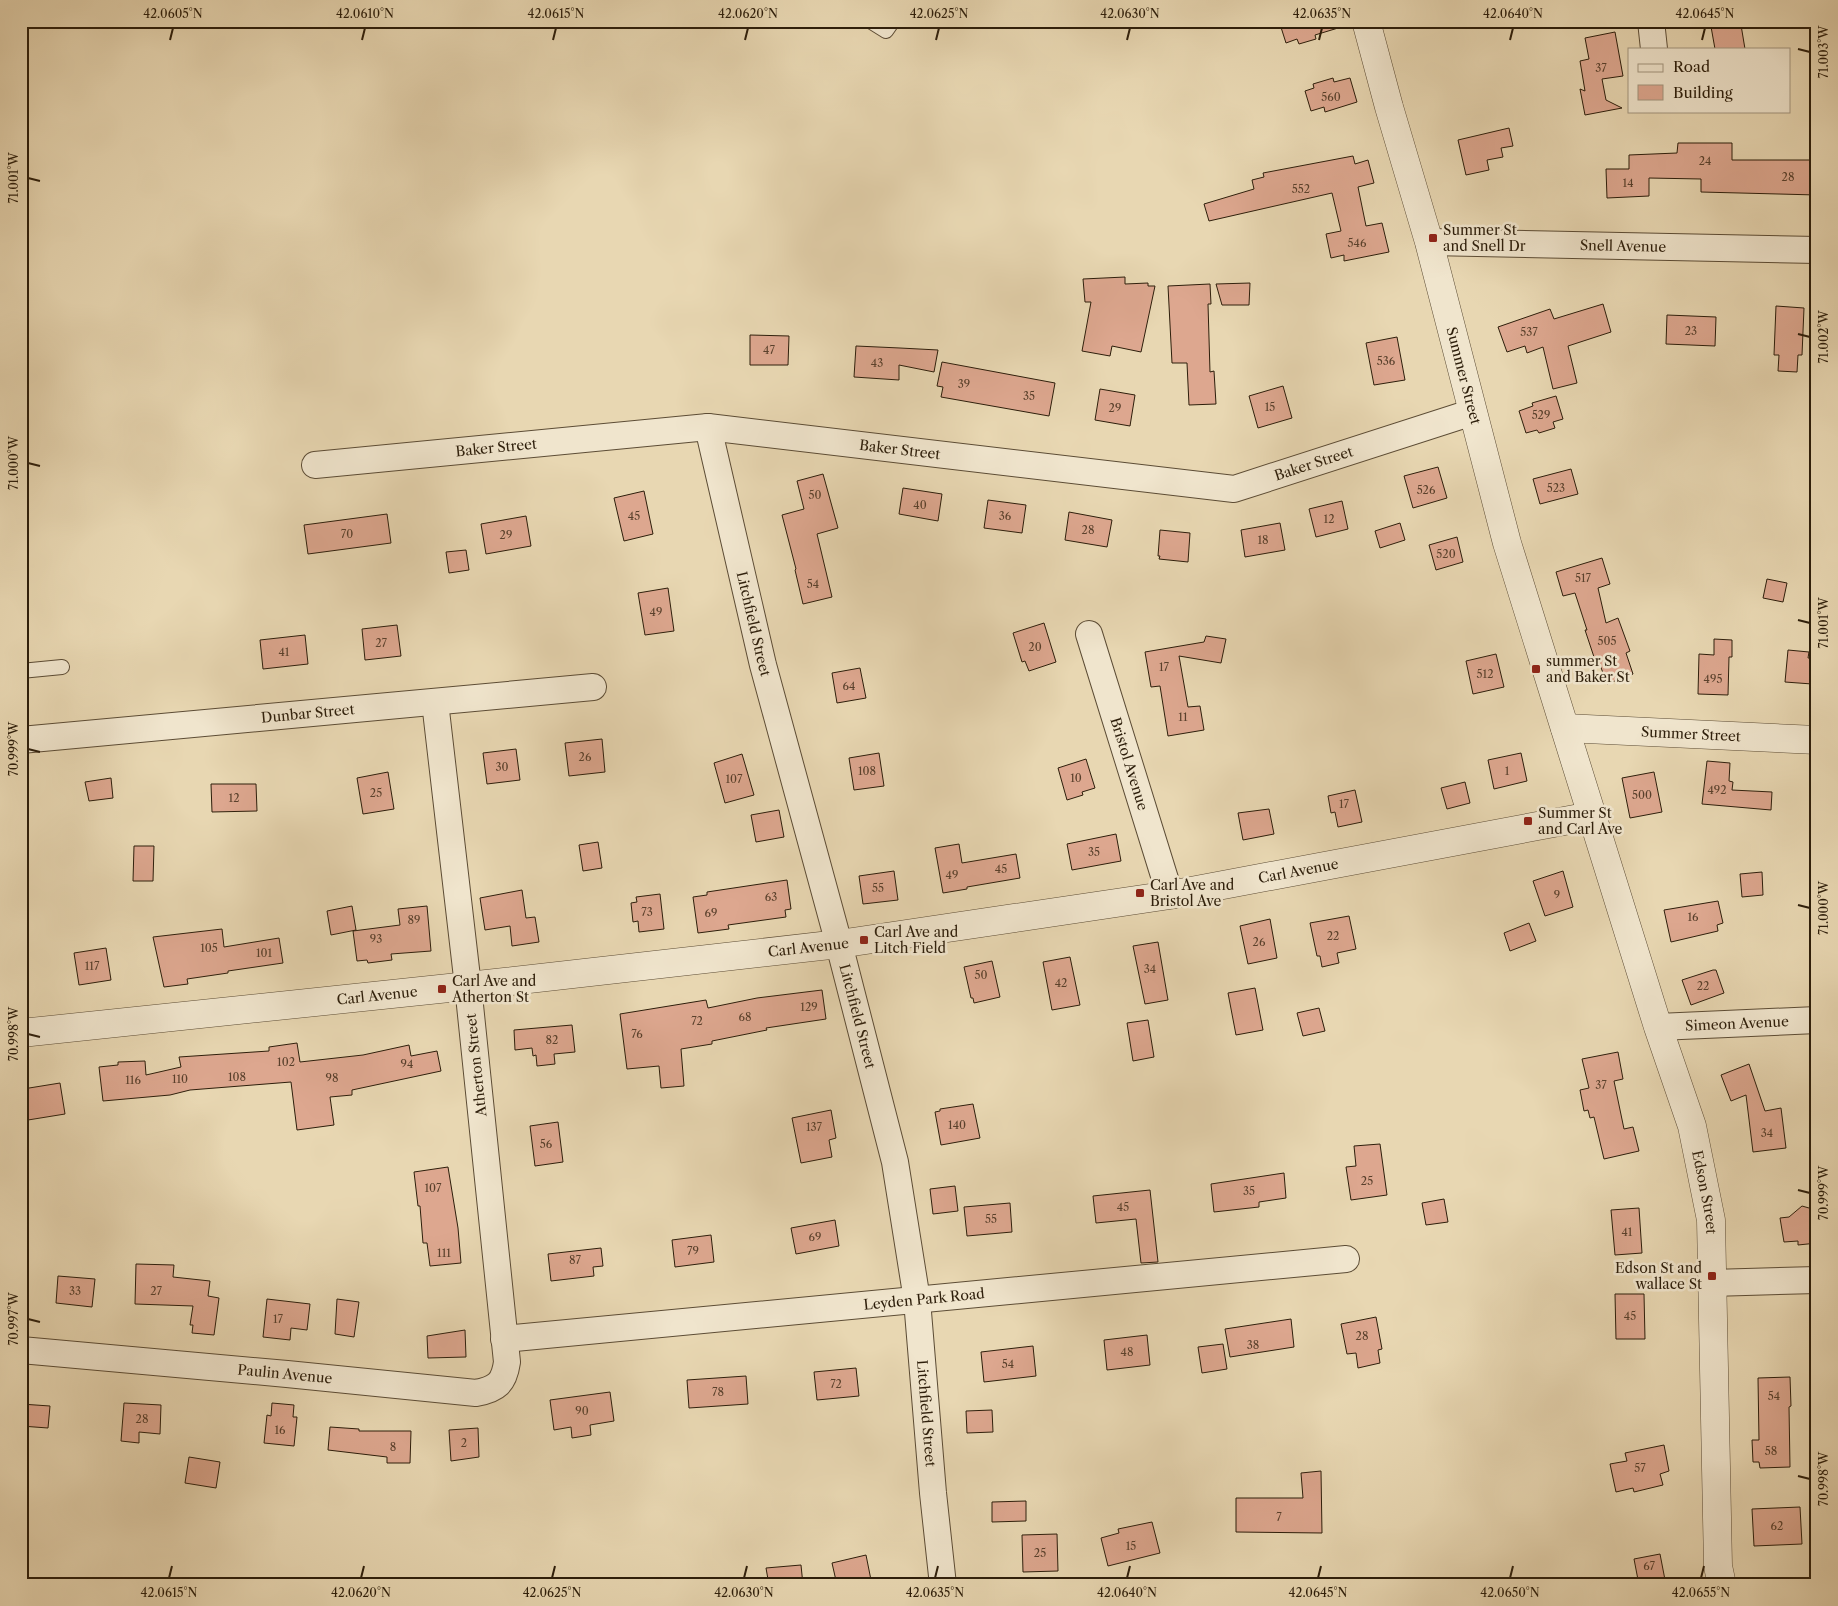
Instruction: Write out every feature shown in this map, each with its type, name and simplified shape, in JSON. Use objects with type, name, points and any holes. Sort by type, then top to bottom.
[{"type":"street","name":"Summer Street","points":[[1366,21],[1429,242],[1507,543],[1591,816]]},
{"type":"street","points":[[1651,21],[1654,48]]},
{"type":"street","name":"Snell Avenue","points":[[1429,242],[1817,250]]},
{"type":"street","name":"Baker Street","points":[[315,465],[708,427],[1234,488],[1472,412]]},
{"type":"street","name":"Litchfield Street","points":[[708,427],[763,665],[839,944],[895,1162],[917,1300],[933,1493],[943,1585]]},
{"type":"street","name":"Bristol Avenue","points":[[1090,634],[1170,895]]},
{"type":"street","name":"Dunbar Street","points":[[21,740],[593,687]]},
{"type":"street","name":"Atherton Street","points":[[435,702],[468,986],[504,1339]]},
{"type":"street","name":"Summer Street","points":[[1565,728],[1817,740]]},
{"type":"street","name":"Carl Avenue","points":[[21,1033],[468,986],[839,944],[1170,895],[1591,816]]},
{"type":"street","name":"Edson Street","points":[[1591,816],[1658,1027],[1692,1126],[1711,1220],[1718,1566],[1722,1585]]},
{"type":"street","name":"Simeon Avenue","points":[[1658,1027],[1817,1020]]},
{"type":"street","name":"Leyden Park Road","points":[[504,1339],[1346,1259]]},
{"type":"street","points":[[1711,1283],[1817,1280]]},
{"type":"street","name":"Paulin Avenue","points":[[21,1350],[476,1393],[491,1390],[502,1379],[507,1362],[504,1339]]},
{"type":"lane","points":[[870,21],[886,31],[893,21]]},
{"type":"lane","points":[[21,672],[62,668]]},
{"type":"building","points":[[1279,21],[1347,21],[1348,25],[1315,35],[1316,39],[1299,44],[1297,39],[1286,43]]},
{"type":"building","points":[[1710,21],[1731,21],[1732,28],[1741,25],[1745,48],[1715,48]]},
{"type":"building","points":[[1615,32],[1623,76],[1602,79],[1606,100],[1622,108],[1585,115],[1580,89],[1585,91],[1580,61],[1589,59],[1585,38]]},
{"type":"building","points":[[1333,78],[1334,82],[1350,78],[1357,102],[1325,112],[1324,107],[1311,111],[1305,91],[1314,88],[1313,84]]},
{"type":"building","points":[[1509,128],[1513,146],[1501,148],[1503,157],[1487,160],[1489,170],[1466,175],[1458,140]]},
{"type":"building","points":[[1678,143],[1732,143],[1732,160],[1817,160],[1817,195],[1701,192],[1701,179],[1649,178],[1649,196],[1607,198],[1606,169],[1629,169],[1629,155],[1677,153]]},
{"type":"building","points":[[1353,156],[1355,164],[1368,160],[1374,183],[1358,187],[1366,226],[1382,223],[1389,252],[1344,261],[1344,255],[1331,258],[1326,234],[1341,231],[1332,193],[1209,221],[1204,204],[1254,189],[1252,180],[1264,177],[1263,173]]},
{"type":"building","points":[[1125,277],[1125,284],[1148,283],[1148,286],[1155,286],[1141,352],[1112,346],[1110,356],[1082,351],[1091,302],[1085,302],[1083,279]]},
{"type":"building","points":[[1250,283],[1249,305],[1222,305],[1216,284]]},
{"type":"building","points":[[1210,284],[1211,304],[1208,304],[1210,372],[1214,371],[1216,404],[1189,405],[1187,363],[1172,363],[1168,286]]},
{"type":"building","points":[[1603,304],[1611,332],[1568,346],[1577,383],[1553,389],[1543,347],[1527,353],[1525,346],[1507,352],[1498,327],[1550,309],[1554,319]]},
{"type":"building","points":[[1776,306],[1804,308],[1802,355],[1798,355],[1797,372],[1778,371],[1779,355],[1774,355]]},
{"type":"building","points":[[1667,315],[1716,317],[1715,346],[1666,344]]},
{"type":"building","points":[[750,335],[789,336],[788,365],[750,365]]},
{"type":"building","points":[[1397,337],[1405,380],[1374,385],[1366,343]]},
{"type":"building","points":[[856,346],[938,350],[934,372],[899,365],[899,380],[854,377]]},
{"type":"building","points":[[942,362],[1055,383],[1049,416],[941,397],[943,387],[937,386]]},
{"type":"building","points":[[1283,386],[1292,418],[1258,428],[1249,396]]},
{"type":"building","points":[[1100,389],[1135,395],[1130,426],[1095,420]]},
{"type":"building","points":[[1556,396],[1563,419],[1553,422],[1555,428],[1539,433],[1537,430],[1526,433],[1519,411],[1533,406],[1532,403]]},
{"type":"building","points":[[1438,467],[1447,498],[1413,508],[1404,476]]},
{"type":"building","points":[[1571,469],[1578,494],[1540,504],[1533,479]]},
{"type":"building","points":[[823,474],[838,528],[817,534],[832,597],[803,604],[782,515],[804,509],[797,481]]},
{"type":"building","points":[[903,488],[942,494],[938,521],[899,514]]},
{"type":"building","points":[[644,491],[653,534],[624,541],[614,498]]},
{"type":"building","points":[[988,500],[1026,505],[1022,533],[984,528]]},
{"type":"building","points":[[1342,501],[1348,529],[1316,537],[1309,509]]},
{"type":"building","points":[[1069,512],[1112,520],[1107,547],[1065,540]]},
{"type":"building","points":[[387,514],[391,543],[308,554],[304,525]]},
{"type":"building","points":[[526,516],[531,546],[486,554],[481,524]]},
{"type":"building","points":[[1280,523],[1285,550],[1245,557],[1241,530]]},
{"type":"building","points":[[1400,523],[1405,540],[1380,548],[1375,531]]},
{"type":"building","points":[[1160,530],[1190,533],[1188,562],[1159,559]]},
{"type":"building","points":[[1457,537],[1463,562],[1436,570],[1429,545]]},
{"type":"building","points":[[466,550],[469,570],[449,573],[446,552]]},
{"type":"building","points":[[1602,558],[1610,584],[1598,588],[1606,623],[1618,618],[1630,651],[1626,653],[1633,674],[1607,684],[1599,662],[1596,663],[1575,593],[1563,596],[1556,572]]},
{"type":"building","points":[[1767,579],[1787,583],[1783,602],[1763,598]]},
{"type":"building","points":[[668,588],[674,631],[645,635],[638,593]]},
{"type":"building","points":[[1044,623],[1056,662],[1029,671],[1025,661],[1022,662],[1013,633]]},
{"type":"building","points":[[397,625],[401,656],[365,660],[362,629]]},
{"type":"building","points":[[305,635],[308,664],[263,669],[260,640]]},
{"type":"building","points":[[1206,636],[1226,639],[1221,663],[1179,656],[1188,707],[1200,706],[1204,730],[1168,736],[1160,686],[1151,687],[1145,652],[1204,642]]},
{"type":"building","points":[[1714,639],[1732,640],[1732,657],[1729,657],[1728,695],[1698,694],[1699,654],[1714,655]]},
{"type":"building","points":[[1788,650],[1809,652],[1808,658],[1817,658],[1817,676],[1812,676],[1812,684],[1785,682]]},
{"type":"building","points":[[1496,654],[1504,687],[1473,694],[1466,661]]},
{"type":"building","points":[[860,668],[866,698],[837,703],[832,673]]},
{"type":"building","points":[[602,739],[605,772],[569,776],[565,743]]},
{"type":"building","points":[[516,749],[520,780],[487,784],[483,753]]},
{"type":"building","points":[[879,753],[884,786],[854,790],[849,758]]},
{"type":"building","points":[[1521,753],[1527,781],[1494,789],[1488,760]]},
{"type":"building","points":[[742,754],[754,795],[725,803],[714,763]]},
{"type":"building","points":[[1086,759],[1095,788],[1082,792],[1083,795],[1067,800],[1058,768]]},
{"type":"building","points":[[1707,761],[1730,763],[1729,781],[1733,782],[1732,790],[1772,792],[1771,810],[1702,804]]},
{"type":"building","points":[[388,772],[394,809],[363,814],[357,778]]},
{"type":"building","points":[[1654,772],[1662,812],[1630,818],[1622,778]]},
{"type":"building","points":[[111,778],[113,798],[89,801],[85,782]]},
{"type":"building","points":[[1465,782],[1470,803],[1447,809],[1441,788]]},
{"type":"building","points":[[211,784],[256,784],[257,811],[212,812]]},
{"type":"building","points":[[1355,790],[1362,822],[1338,827],[1335,812],[1331,813],[1328,796]]},
{"type":"building","points":[[1269,809],[1274,834],[1243,840],[1238,813]]},
{"type":"building","points":[[779,810],[784,837],[756,842],[751,815]]},
{"type":"building","points":[[1116,834],[1121,861],[1072,870],[1067,844]]},
{"type":"building","points":[[598,842],[602,868],[583,871],[579,845]]},
{"type":"building","points":[[959,844],[962,863],[1016,854],[1020,878],[943,893],[935,848]]},
{"type":"building","points":[[134,846],[154,846],[153,881],[133,881]]},
{"type":"building","points":[[894,871],[898,900],[863,904],[859,876]]},
{"type":"building","points":[[1563,871],[1573,907],[1545,916],[1533,881]]},
{"type":"building","points":[[1762,872],[1763,895],[1742,897],[1740,874]]},
{"type":"building","points":[[787,880],[791,909],[785,910],[786,917],[728,925],[729,929],[698,933],[693,897],[707,895],[707,892]]},
{"type":"building","points":[[522,890],[526,918],[535,917],[539,942],[512,946],[510,926],[485,930],[480,898]]},
{"type":"building","points":[[660,894],[664,929],[639,932],[638,921],[633,922],[631,903],[637,902],[636,897]]},
{"type":"building","points":[[1718,901],[1723,923],[1717,925],[1718,931],[1671,942],[1664,910]]},
{"type":"building","points":[[352,906],[356,930],[331,935],[327,911]]},
{"type":"building","points":[[427,906],[431,951],[391,954],[392,960],[368,963],[367,960],[357,961],[353,931],[400,925],[398,909]]},
{"type":"building","points":[[1349,916],[1356,949],[1337,953],[1339,963],[1322,967],[1320,956],[1317,956],[1310,923]]},
{"type":"building","points":[[1270,919],[1277,958],[1248,964],[1240,926]]},
{"type":"building","points":[[1529,923],[1536,941],[1510,951],[1504,933]]},
{"type":"building","points":[[222,929],[224,947],[279,938],[283,963],[187,979],[188,984],[164,987],[153,937]]},
{"type":"building","points":[[1158,942],[1168,1000],[1145,1004],[1133,946]]},
{"type":"building","points":[[106,948],[111,980],[79,985],[74,953]]},
{"type":"building","points":[[1070,957],[1080,1005],[1052,1010],[1043,962]]},
{"type":"building","points":[[992,961],[1000,997],[974,1003],[973,998],[971,998],[964,967]]},
{"type":"building","points":[[1716,970],[1724,993],[1691,1005],[1682,980]]},
{"type":"building","points":[[1255,988],[1263,1030],[1236,1035],[1228,993]]},
{"type":"building","points":[[822,990],[826,1019],[766,1028],[767,1030],[712,1041],[712,1044],[681,1049],[684,1086],[661,1088],[659,1066],[627,1069],[620,1014],[706,1000],[708,1008],[757,998]]},
{"type":"building","points":[[1319,1008],[1325,1031],[1303,1036],[1297,1013]]},
{"type":"building","points":[[1148,1020],[1154,1057],[1133,1061],[1127,1023]]},
{"type":"building","points":[[572,1025],[575,1052],[554,1054],[555,1064],[537,1066],[536,1055],[533,1056],[532,1048],[515,1050],[514,1030]]},
{"type":"building","points":[[297,1043],[300,1062],[363,1055],[409,1045],[411,1056],[437,1051],[441,1071],[352,1090],[352,1095],[330,1097],[334,1125],[297,1130],[291,1082],[190,1090],[170,1095],[103,1101],[99,1067],[118,1065],[118,1062],[145,1061],[146,1075],[181,1067],[179,1057],[269,1051],[269,1047]]},
{"type":"building","points":[[1618,1052],[1623,1079],[1614,1081],[1624,1129],[1633,1127],[1639,1151],[1604,1159],[1594,1117],[1590,1118],[1588,1110],[1584,1111],[1580,1090],[1589,1088],[1582,1059]]},
{"type":"building","points":[[1749,1064],[1765,1111],[1781,1108],[1786,1148],[1753,1152],[1746,1095],[1731,1101],[1721,1075]]},
{"type":"building","points":[[60,1083],[65,1114],[28,1120],[27,1116],[21,1117],[23,1089]]},
{"type":"building","points":[[973,1104],[980,1138],[941,1145],[935,1112],[940,1111],[940,1109]]},
{"type":"building","points":[[831,1110],[836,1138],[829,1140],[832,1157],[801,1163],[792,1118]]},
{"type":"building","points":[[558,1122],[563,1162],[535,1166],[530,1126]]},
{"type":"building","points":[[1380,1144],[1387,1195],[1351,1200],[1346,1167],[1356,1166],[1354,1146]]},
{"type":"building","points":[[448,1167],[458,1228],[461,1263],[430,1266],[427,1243],[423,1243],[420,1206],[418,1206],[414,1172]]},
{"type":"building","points":[[1284,1173],[1286,1198],[1259,1202],[1259,1207],[1214,1212],[1211,1184]]},
{"type":"building","points":[[955,1186],[958,1211],[933,1214],[930,1189]]},
{"type":"building","points":[[1150,1190],[1158,1262],[1141,1263],[1136,1219],[1096,1223],[1093,1196]]},
{"type":"building","points":[[1444,1199],[1448,1222],[1426,1225],[1422,1203]]},
{"type":"building","points":[[1010,1203],[1012,1232],[967,1236],[964,1207]]},
{"type":"building","points":[[1802,1206],[1809,1208],[1817,1214],[1817,1243],[1798,1245],[1798,1241],[1784,1242],[1780,1218],[1789,1217]]},
{"type":"building","points":[[1639,1208],[1642,1253],[1615,1255],[1611,1210]]},
{"type":"building","points":[[835,1220],[839,1246],[796,1254],[791,1228]]},
{"type":"building","points":[[711,1235],[714,1262],[675,1267],[672,1240]]},
{"type":"building","points":[[601,1248],[603,1266],[593,1267],[594,1276],[551,1281],[548,1254]]},
{"type":"building","points":[[136,1264],[174,1265],[173,1277],[210,1281],[208,1296],[219,1298],[214,1335],[192,1333],[193,1325],[190,1325],[193,1306],[135,1304]]},
{"type":"building","points":[[58,1276],[95,1279],[92,1307],[56,1303]]},
{"type":"building","points":[[1615,1294],[1644,1294],[1645,1339],[1616,1339]]},
{"type":"building","points":[[267,1299],[310,1304],[307,1330],[291,1328],[290,1340],[263,1337]]},
{"type":"building","points":[[337,1299],[359,1302],[354,1337],[335,1334]]},
{"type":"building","points":[[1376,1317],[1382,1349],[1378,1350],[1380,1363],[1358,1368],[1356,1353],[1347,1354],[1341,1324]]},
{"type":"building","points":[[1291,1319],[1294,1347],[1230,1357],[1225,1329]]},
{"type":"building","points":[[465,1330],[466,1357],[428,1358],[427,1336]]},
{"type":"building","points":[[1147,1335],[1150,1365],[1107,1370],[1104,1340]]},
{"type":"building","points":[[1223,1344],[1227,1369],[1202,1373],[1198,1347]]},
{"type":"building","points":[[1033,1346],[1036,1376],[984,1382],[981,1352]]},
{"type":"building","points":[[856,1368],[859,1396],[817,1400],[814,1372]]},
{"type":"building","points":[[746,1376],[748,1404],[689,1408],[687,1380]]},
{"type":"building","points":[[1790,1377],[1790,1467],[1760,1468],[1759,1462],[1753,1462],[1752,1440],[1759,1440],[1758,1378]]},
{"type":"building","points":[[610,1392],[614,1421],[590,1425],[591,1435],[572,1438],[571,1427],[554,1430],[550,1400]]},
{"type":"building","points":[[124,1403],[161,1405],[160,1434],[139,1432],[139,1443],[121,1441]]},
{"type":"building","points":[[272,1403],[294,1405],[293,1417],[297,1417],[294,1446],[264,1443],[267,1415],[271,1416]]},
{"type":"building","points":[[21,1404],[50,1406],[48,1428],[21,1426]]},
{"type":"building","points":[[992,1410],[993,1432],[967,1433],[966,1411]]},
{"type":"building","points":[[330,1427],[359,1429],[359,1431],[411,1431],[410,1463],[387,1463],[387,1457],[328,1450]]},
{"type":"building","points":[[478,1428],[479,1457],[451,1461],[449,1430]]},
{"type":"building","points":[[1664,1445],[1669,1471],[1660,1474],[1663,1485],[1634,1492],[1633,1488],[1616,1492],[1610,1464],[1627,1461],[1625,1453]]},
{"type":"building","points":[[189,1457],[220,1462],[216,1488],[185,1483]]},
{"type":"building","points":[[1321,1471],[1322,1533],[1236,1532],[1236,1498],[1303,1498],[1301,1473]]},
{"type":"building","points":[[1026,1501],[1026,1521],[992,1522],[992,1502]]},
{"type":"building","points":[[1800,1507],[1802,1544],[1754,1546],[1752,1509]]},
{"type":"building","points":[[1152,1522],[1160,1553],[1108,1566],[1101,1538],[1119,1533],[1118,1529]]},
{"type":"building","points":[[1057,1534],[1058,1571],[1023,1572],[1022,1535]]},
{"type":"building","points":[[1660,1554],[1666,1585],[1639,1585],[1634,1559]]},
{"type":"building","points":[[866,1555],[872,1585],[837,1585],[832,1563]]},
{"type":"building","points":[[801,1565],[803,1585],[769,1585],[766,1568]]},
{"type":"place","name":"Summer St and Snell Dr","points":[[1433,238]]},
{"type":"place","name":"summer St and Baker St","points":[[1536,669]]},
{"type":"place","name":"Summer St and Carl Ave","points":[[1528,821]]},
{"type":"place","name":"Carl Ave and Bristol Ave","points":[[1140,893]]},
{"type":"place","name":"Carl Ave and Litch Field","points":[[864,940]]},
{"type":"place","name":"Carl Ave and Atherton St","points":[[442,989]]},
{"type":"place","name":"Edson St and wallace St","points":[[1712,1276]]}]
